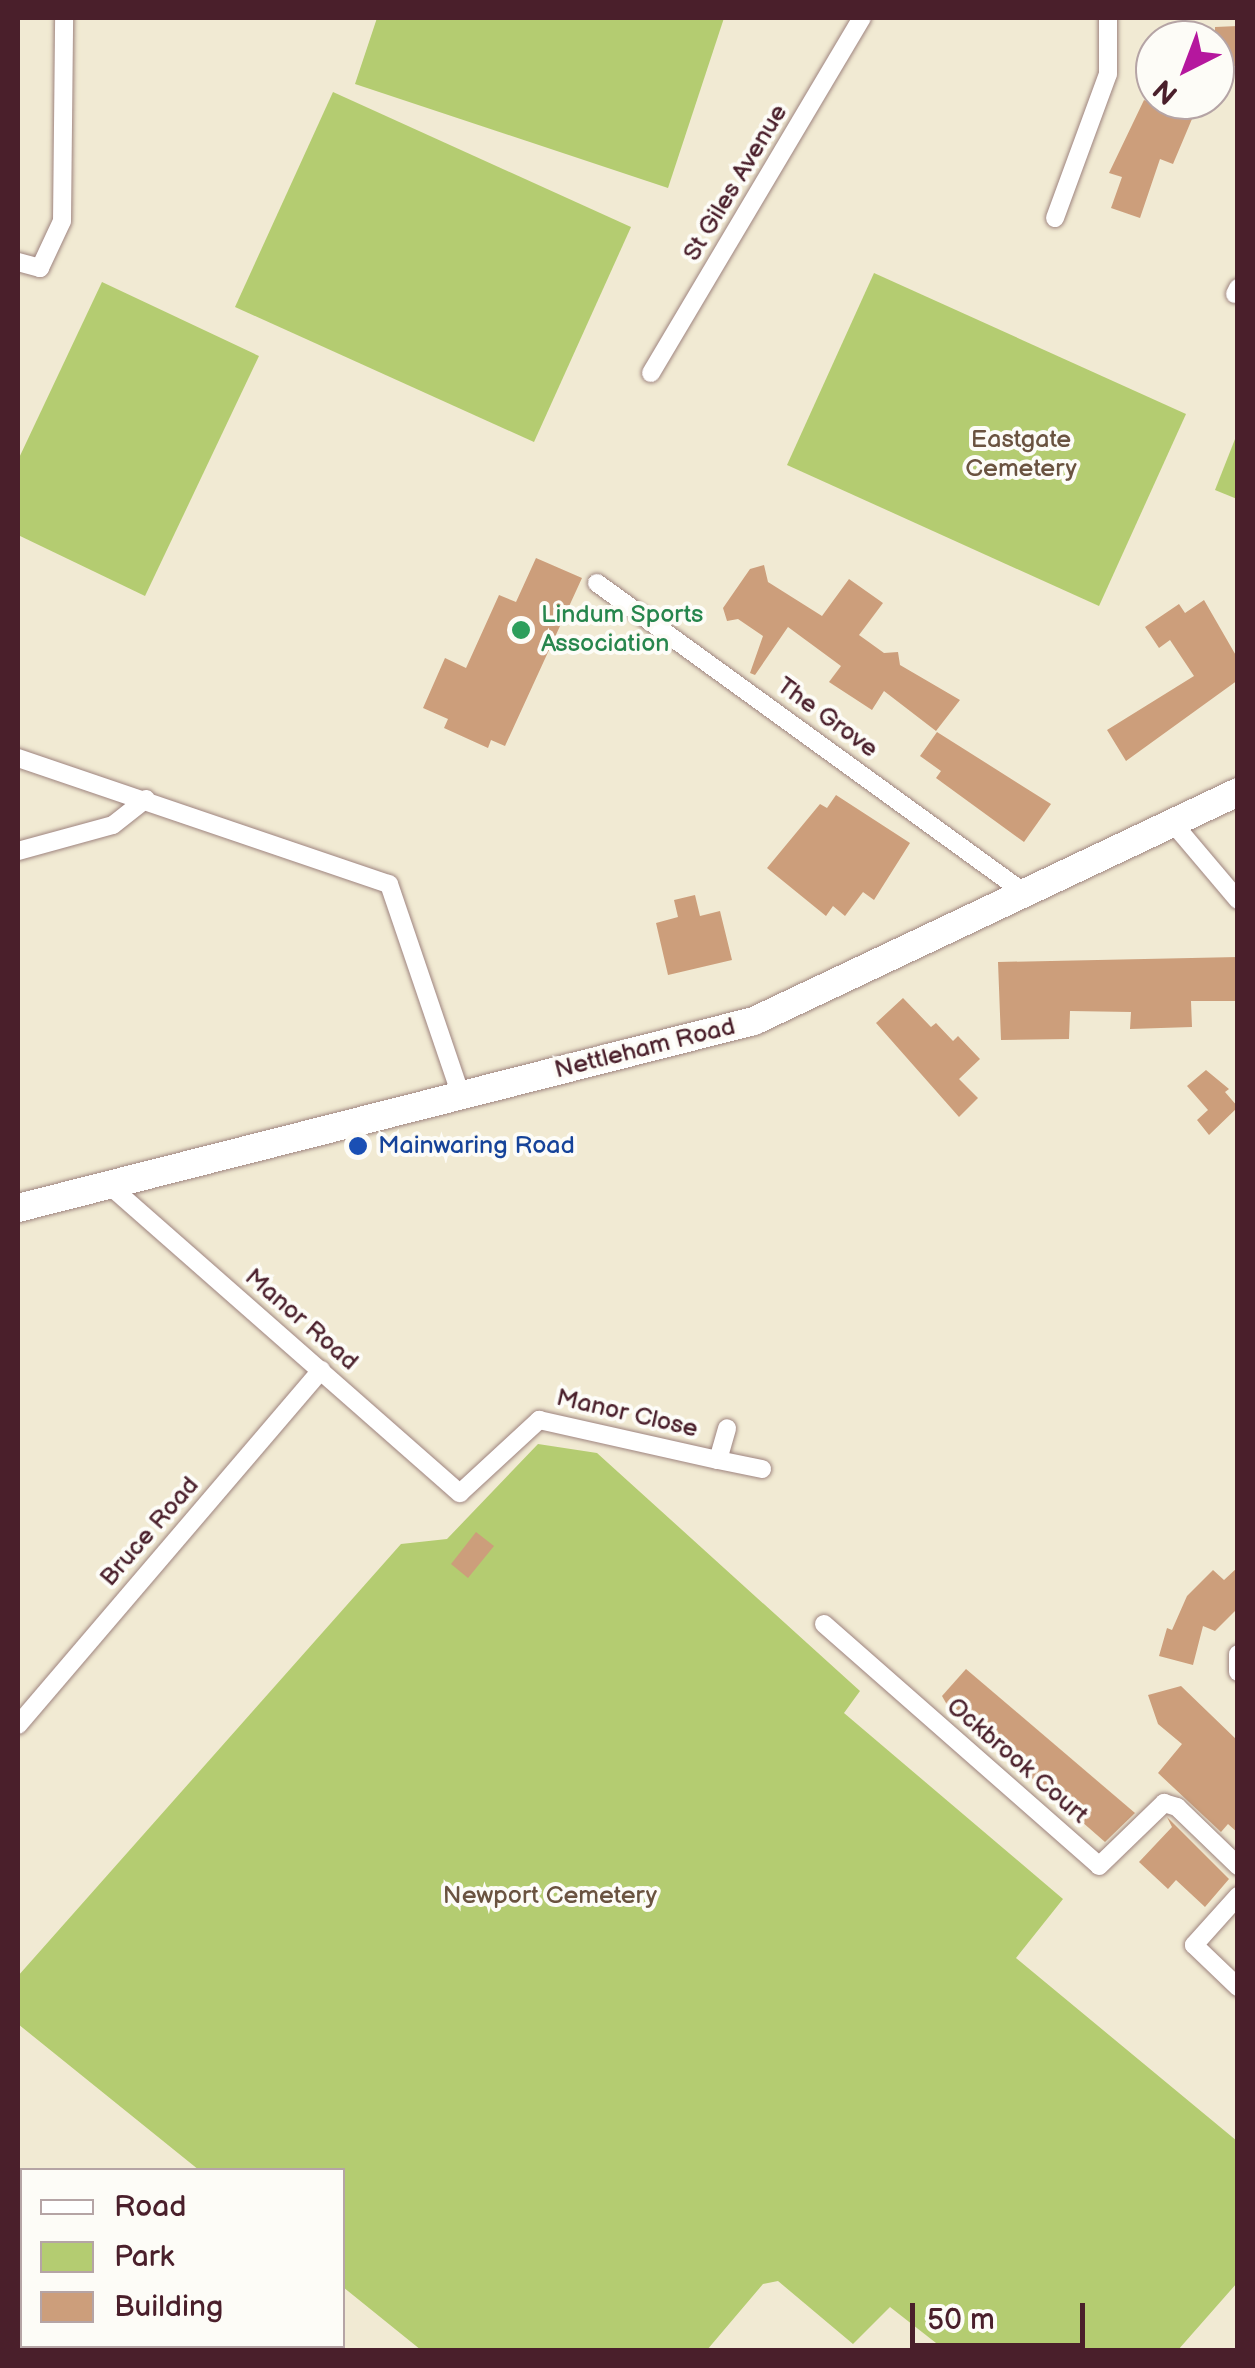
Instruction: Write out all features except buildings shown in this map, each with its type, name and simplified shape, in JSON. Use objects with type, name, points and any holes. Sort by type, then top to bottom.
[{"type":"street","points":[[18,262],[40,268],[62,221],[64,18]]},
{"type":"street","name":"St Giles Avenue","points":[[650,373],[862,18]]},
{"type":"street","points":[[1055,218],[1108,74],[1108,18]]},
{"type":"street","name":"The Grove","points":[[598,582],[1026,894]]},
{"type":"street","points":[[18,758],[390,884],[461,1096]]},
{"type":"street","name":"Nettleham Road","points":[[18,1208],[754,1021],[1238,792]]},
{"type":"street","points":[[18,851],[113,825],[146,799]]},
{"type":"street","points":[[1172,822],[1238,900]]},
{"type":"street","name":"Manor Road","points":[[109,1185],[460,1493]]},
{"type":"street","name":"Bruce Road","points":[[18,1725],[320,1370]]},
{"type":"street","name":"Manor Close","points":[[460,1493],[539,1420],[718,1460],[727,1428]]},
{"type":"street","points":[[718,1460],[762,1470]]},
{"type":"street","name":"Ockbrook Court","points":[[824,1624],[1099,1866],[1154,1808],[1177,1807],[1238,1866]]},
{"type":"street","points":[[1238,1654],[1238,1672]]},
{"type":"street","points":[[1238,1896],[1194,1945],[1238,1986]]},
{"type":"green space","points":[[377,18],[724,18],[668,188],[355,84]]},
{"type":"green space","points":[[333,92],[631,227],[534,442],[235,307]]},
{"type":"green space","name":"Eastgate Cemetery","points":[[874,273],[1186,414],[1099,606],[787,465]]},
{"type":"green space","points":[[102,282],[259,356],[145,596],[18,535],[18,460]]},
{"type":"green space","points":[[1237,434],[1237,499],[1215,490]]},
{"type":"green space","name":"Newport Cemetery","points":[[538,1444],[597,1453],[860,1691],[844,1713],[1063,1899],[1016,1958],[1237,2141],[1237,2283],[1178,2350],[945,2350],[890,2307],[853,2344],[778,2281],[763,2284],[707,2350],[421,2350],[345,2289],[345,2168],[197,2168],[18,2024],[18,1976],[401,1544],[447,1539]]},
{"type":"place","name":"Lindum Sports Association","points":[[521,630]]},
{"type":"place","name":"Mainwaring Road","points":[[358,1146]]}]
